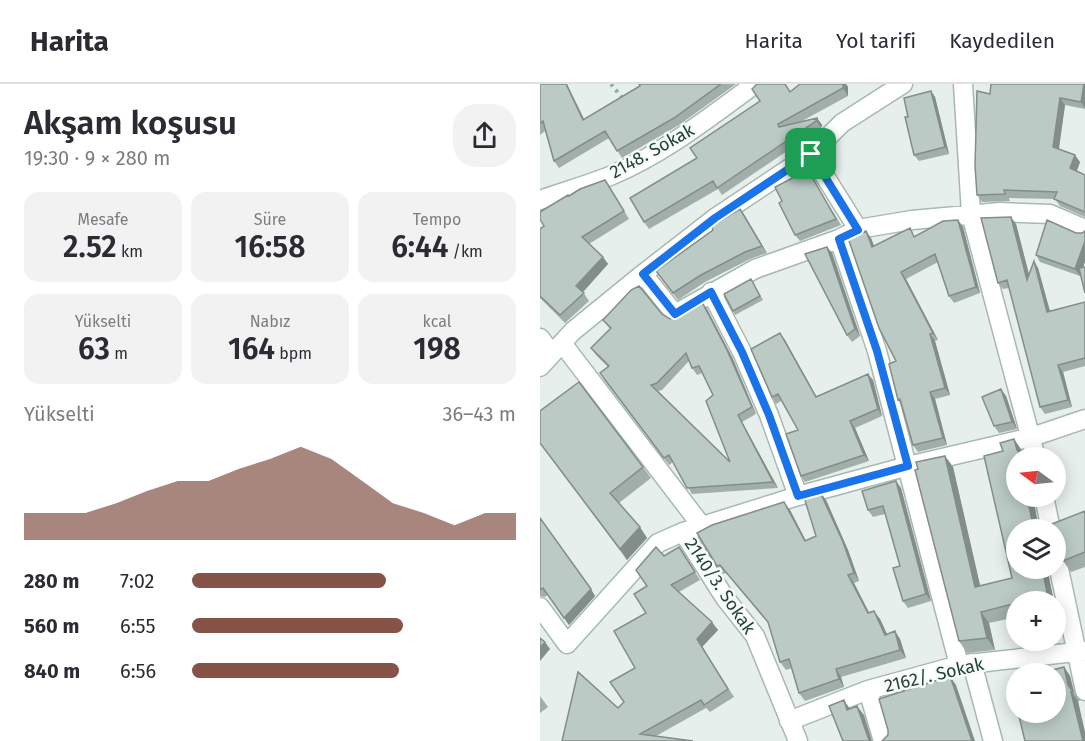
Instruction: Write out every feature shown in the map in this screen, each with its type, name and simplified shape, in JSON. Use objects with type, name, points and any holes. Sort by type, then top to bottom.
[{"type":"street","name":"2148. Sokak","points":[[540,200],[612,175],[662,149],[755,84]]},
{"type":"street","points":[[551,355],[573,331],[715,218],[811,154],[842,123],[903,84]]},
{"type":"street","points":[[963,84],[971,214],[1034,447]]},
{"type":"street","points":[[811,154],[858,230]]},
{"type":"street","points":[[643,274],[675,314],[755,269],[858,230],[912,220],[1000,212],[1050,214],[1085,229]]},
{"type":"street","points":[[839,239],[877,351],[965,664],[993,741]]},
{"type":"street","points":[[711,292],[747,363],[769,415],[798,496]]},
{"type":"street","points":[[540,338],[551,355],[701,525]]},
{"type":"street","points":[[540,607],[567,644],[658,543],[683,532],[798,496],[908,466],[1032,437],[1085,419]]},
{"type":"street","name":"2140/3. Sokak","points":[[683,532],[725,598],[755,636],[798,741]]},
{"type":"street","points":[[1062,579],[1080,651],[1085,691]]},
{"type":"street","name":"2162/. Sokak","points":[[789,721],[868,690],[965,664],[1080,651]]},
{"type":"street","points":[[868,690],[883,741]]},
{"type":"building","points":[[540,84],[566,84],[583,120],[640,86],[639,84],[721,84],[674,118],[617,151],[605,131],[554,161],[543,121],[540,124]]},
{"type":"building","points":[[757,84],[785,84],[790,92],[800,84],[843,84],[843,88],[778,124],[779,127],[817,118],[816,121],[717,188],[713,181],[644,222],[630,198],[697,158],[690,148],[760,101],[752,89]]},
{"type":"building","points":[[991,84],[1084,84],[1081,102],[1060,98],[1053,147],[1075,155],[1070,168],[1085,175],[1085,212],[1054,199],[1057,192],[1004,190],[1005,194],[977,195],[975,166],[977,91],[990,94]]},
{"type":"building","points":[[931,91],[945,147],[914,155],[905,117],[908,117],[904,98]]},
{"type":"building","points":[[808,170],[836,219],[795,235],[779,203],[782,201],[775,187]]},
{"type":"building","points":[[605,180],[624,211],[582,237],[603,257],[576,286],[584,293],[560,315],[540,296],[540,229],[544,226],[540,219],[540,212],[580,189]]},
{"type":"building","points":[[740,209],[762,246],[745,252],[701,275],[673,293],[656,271],[713,230],[711,226]]},
{"type":"building","points":[[1011,217],[1027,280],[1034,261],[1047,312],[1085,302],[1085,358],[1058,365],[1068,400],[1040,407],[1007,280],[998,283],[981,218]]},
{"type":"building","points":[[958,220],[976,287],[949,296],[935,254],[901,272],[933,333],[930,334],[945,388],[930,392],[943,438],[913,445],[889,364],[896,361],[879,328],[848,238],[866,231],[872,247],[910,228],[914,237],[943,221]]},
{"type":"building","points":[[1047,220],[1076,233],[1085,231],[1085,241],[1075,269],[1036,255]]},
{"type":"building","points":[[827,247],[855,329],[847,335],[805,254]]},
{"type":"building","points":[[1085,267],[1085,293],[1079,268]]},
{"type":"building","points":[[751,279],[760,296],[733,311],[724,294]]},
{"type":"building","points":[[639,286],[662,314],[670,319],[702,302],[727,350],[752,407],[738,415],[773,482],[687,488],[669,455],[664,458],[600,373],[609,366],[591,348],[611,328],[603,320],[631,290]],"holes":[[[686,353],[692,368],[699,366],[713,395],[706,401],[730,462],[651,385],[657,383]]]},
{"type":"building","points":[[780,333],[816,397],[868,374],[878,409],[850,421],[864,455],[801,476],[786,434],[798,430],[778,394],[772,397],[751,349]]},
{"type":"building","points":[[579,382],[643,467],[610,493],[640,527],[620,549],[540,443],[540,411]]},
{"type":"building","points":[[1001,389],[1012,422],[994,426],[982,397]]},
{"type":"building","points":[[1014,439],[1016,447],[1006,447],[1006,507],[1029,507],[1032,519],[1006,519],[1006,552],[984,456],[1003,451],[1000,443]]},
{"type":"building","points":[[945,456],[975,587],[1008,579],[1044,579],[1047,591],[1006,591],[1006,606],[981,612],[987,638],[959,641],[915,470],[918,469],[916,462]]},
{"type":"building","points":[[896,481],[926,594],[903,601],[893,568],[900,566],[883,506],[868,510],[862,491]]},
{"type":"building","points":[[820,492],[843,542],[854,573],[848,575],[868,613],[874,611],[885,635],[895,631],[900,650],[836,669],[839,679],[799,693],[789,659],[780,662],[768,622],[720,565],[717,566],[697,533],[712,525],[784,502],[805,541],[816,536],[804,497]]},
{"type":"building","points":[[1085,511],[1085,552],[1066,560],[1065,519]]},
{"type":"building","points":[[540,518],[591,589],[564,618],[543,588],[540,590]]},
{"type":"building","points":[[656,547],[664,556],[679,547],[695,572],[671,585],[712,622],[697,639],[728,689],[704,705],[701,700],[640,734],[693,741],[562,741],[578,672],[618,708],[624,702],[610,682],[635,668],[614,631],[646,613],[634,594],[647,586],[636,570]]},
{"type":"building","points":[[540,638],[545,642],[540,648]]},
{"type":"building","points":[[950,676],[972,741],[882,741],[888,735],[888,730],[879,699]]},
{"type":"building","points":[[1066,676],[1073,692],[1071,692],[1083,741],[1025,741],[1021,723],[1066,723]]},
{"type":"building","points":[[844,700],[847,710],[857,706],[871,741],[843,741],[829,706]]},
{"type":"route","points":[[811,154],[858,230],[839,239],[877,351],[908,466],[798,496],[769,415],[742,352],[711,292],[675,314],[643,274],[715,218],[811,154]]}]
